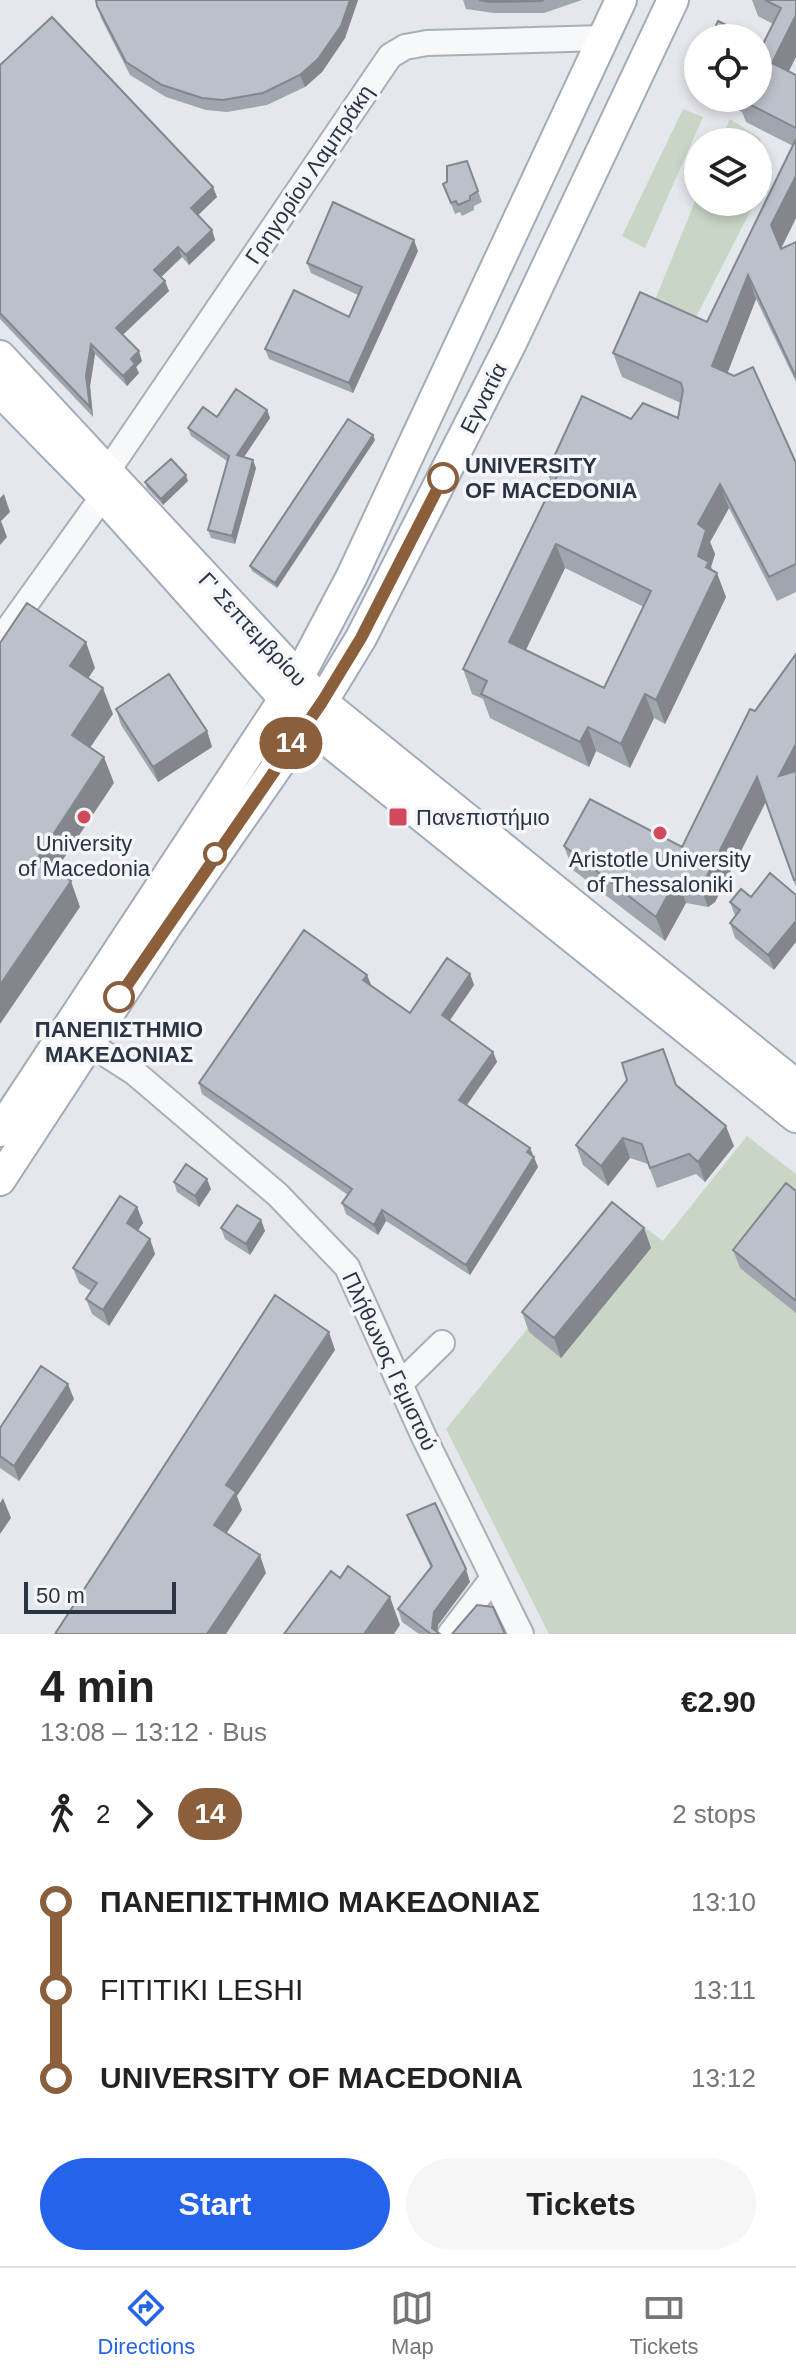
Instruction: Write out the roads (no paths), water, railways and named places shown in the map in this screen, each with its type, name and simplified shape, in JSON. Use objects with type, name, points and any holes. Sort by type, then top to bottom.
[{"type":"main road","name":"Εγνατία","points":[[0,1131],[291,688],[351,578],[621,0]]},
{"type":"main road","name":"Εγνατία","points":[[0,1180],[88,1043],[314,713],[412,544],[673,0]]},
{"type":"main road","name":"Γ' Σεπτεμβρίου","points":[[0,356],[105,484],[314,713],[796,1117]]},
{"type":"main road","name":"Γ' Σεπτεμβρίου","points":[[0,391],[105,484]]},
{"type":"main road","name":"Γ' Σεπτεμβρίου","points":[[314,713],[796,1085]]},
{"type":"street","name":"Γρηγορίου Λαμπράκη","points":[[0,640],[390,56],[405,47],[433,42],[603,38]]},
{"type":"street","name":"Πλήθωνος Γεμιστού","points":[[88,1043],[156,1090],[278,1195],[338,1257],[358,1286],[400,1384],[521,1634]]},
{"type":"street","points":[[400,1384],[442,1343]]},
{"type":"street","points":[[450,1634],[493,1578]]},
{"type":"place","name":"UNIVERSITY OF MACEDONIA","points":[[443,478]]},
{"type":"place","name":"University of Macedonia","points":[[84,817]]},
{"type":"place","name":"Πανεπιστήμιο","points":[[398,817]]},
{"type":"place","name":"Aristotle University of Thessaloniki","points":[[660,833]]},
{"type":"place","name":"ΠΑΝΕΠΙΣΤΗΜΙΟ ΜΑΚΕΔΟΝΙΑΣ","points":[[119,997]]}]
